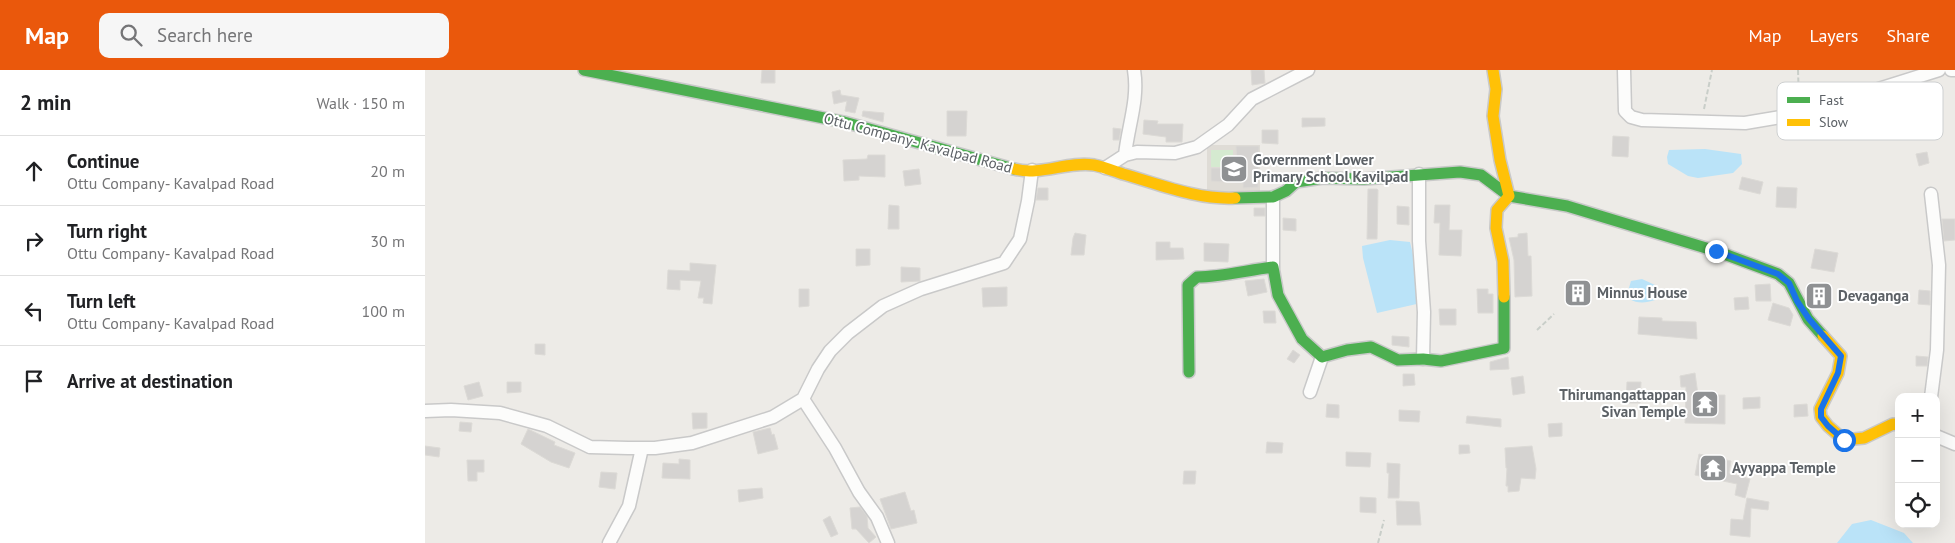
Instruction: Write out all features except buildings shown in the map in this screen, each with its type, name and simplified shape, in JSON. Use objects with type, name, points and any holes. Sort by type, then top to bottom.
[{"type":"street","name":"Ottu Company- Kavalpad Road","points":[[584,70],[844,122],[1017,170],[1047,170],[1068,164],[1094,165],[1185,192],[1221,199],[1273,197],[1286,191],[1296,182],[1323,178],[1364,179],[1460,172],[1481,175],[1509,196],[1567,206],[1716,251],[1778,274],[1789,283],[1797,301],[1809,319],[1841,356],[1838,373],[1821,409],[1821,417],[1828,426],[1844,440],[1852,440],[1877,434],[1895,424]]},
{"type":"street","points":[[1125,155],[1127,134],[1134,108],[1135,70]]},
{"type":"street","points":[[1105,168],[1125,155],[1137,152],[1175,153],[1197,147],[1227,125],[1252,99],[1308,70]]},
{"type":"street","points":[[1322,357],[1347,350],[1371,347],[1398,360],[1423,359],[1441,361],[1504,348],[1503,261],[1496,228],[1497,210],[1509,196],[1500,160],[1493,116],[1496,89],[1493,70]]},
{"type":"street","points":[[1624,70],[1625,111],[1631,117],[1642,120],[1745,123],[1777,118]]},
{"type":"street","points":[[1901,82],[1939,70]]},
{"type":"street","points":[[425,411],[451,410],[500,413],[547,426],[590,447],[642,448],[692,443],[773,416],[803,399],[830,350],[848,333],[883,306],[921,289],[1004,262],[1020,239],[1028,202],[1032,170]]},
{"type":"street","points":[[1419,174],[1419,241],[1424,312],[1423,359]]},
{"type":"street","points":[[1931,194],[1939,265],[1937,350],[1932,393]]},
{"type":"street","points":[[1273,197],[1273,267],[1277,295],[1289,311],[1302,339],[1322,357]]},
{"type":"street","points":[[1189,372],[1188,286],[1197,277],[1214,277],[1273,267]]},
{"type":"street","points":[[1310,392],[1322,357]]},
{"type":"street","points":[[803,399],[835,448],[859,492],[877,517],[888,543]]},
{"type":"street","points":[[1940,438],[1955,444]]},
{"type":"street","points":[[609,543],[629,506],[642,448]]},
{"type":"path","points":[[1701,122],[1711,70]]},
{"type":"path","points":[[1537,330],[1554,314]]},
{"type":"path","points":[[1379,543],[1384,520]]},
{"type":"shaded area","name":"Government Lower Primary School Kavilpad","points":[[1207,145],[1260,145],[1260,193],[1207,193]]},
{"type":"green space","points":[[1211,150],[1233,150],[1233,167],[1211,167]]},
{"type":"water","points":[[1705,149],[1741,154],[1742,164],[1733,173],[1698,178],[1688,176],[1668,164],[1669,150]]},
{"type":"water","points":[[1390,240],[1410,242],[1418,275],[1421,303],[1377,313],[1363,258],[1362,246]]},
{"type":"water","points":[[1642,279],[1655,285],[1659,294],[1655,300],[1636,302],[1629,299],[1628,291],[1631,281]]},
{"type":"water","points":[[1871,520],[1904,533],[1913,543],[1837,543],[1852,524]]},
{"type":"traffic: fast","points":[[584,70],[844,122],[1014,169]]},
{"type":"traffic: fast","points":[[1235,198],[1273,197],[1286,191],[1296,182],[1323,178],[1364,179],[1460,172],[1481,175],[1509,196],[1567,206],[1716,251],[1778,274],[1789,283],[1808,319],[1823,336]]},
{"type":"traffic: fast","points":[[1189,372],[1188,285],[1197,277],[1225,275],[1273,267],[1278,295],[1302,339],[1322,357],[1347,350],[1371,347],[1398,360],[1423,359],[1441,361],[1504,348],[1504,297]]},
{"type":"traffic: slow","points":[[1493,70],[1496,89],[1493,116],[1500,160],[1509,196],[1497,210],[1496,228],[1503,261],[1504,297]]},
{"type":"traffic: slow","points":[[1014,169],[1034,171],[1074,165],[1094,165],[1192,194],[1235,198]]},
{"type":"traffic: slow","points":[[1823,336],[1841,356],[1838,373],[1820,409],[1821,417],[1828,426],[1844,440],[1864,438],[1895,424]]},
{"type":"place","name":"Government Lower Primary School Kavilpad","points":[[1234,169]]},
{"type":"place","name":"Minnus House","points":[[1578,293]]},
{"type":"place","name":"Devaganga","points":[[1819,296]]},
{"type":"place","name":"Thirumangattappan Sivan Temple","points":[[1705,404]]},
{"type":"place","name":"Ayyappa Temple","points":[[1713,468]]},
{"type":"route","points":[[1716,251],[1778,274],[1789,283],[1797,301],[1809,319],[1841,356],[1838,373],[1821,409],[1821,417],[1844,440]]}]
